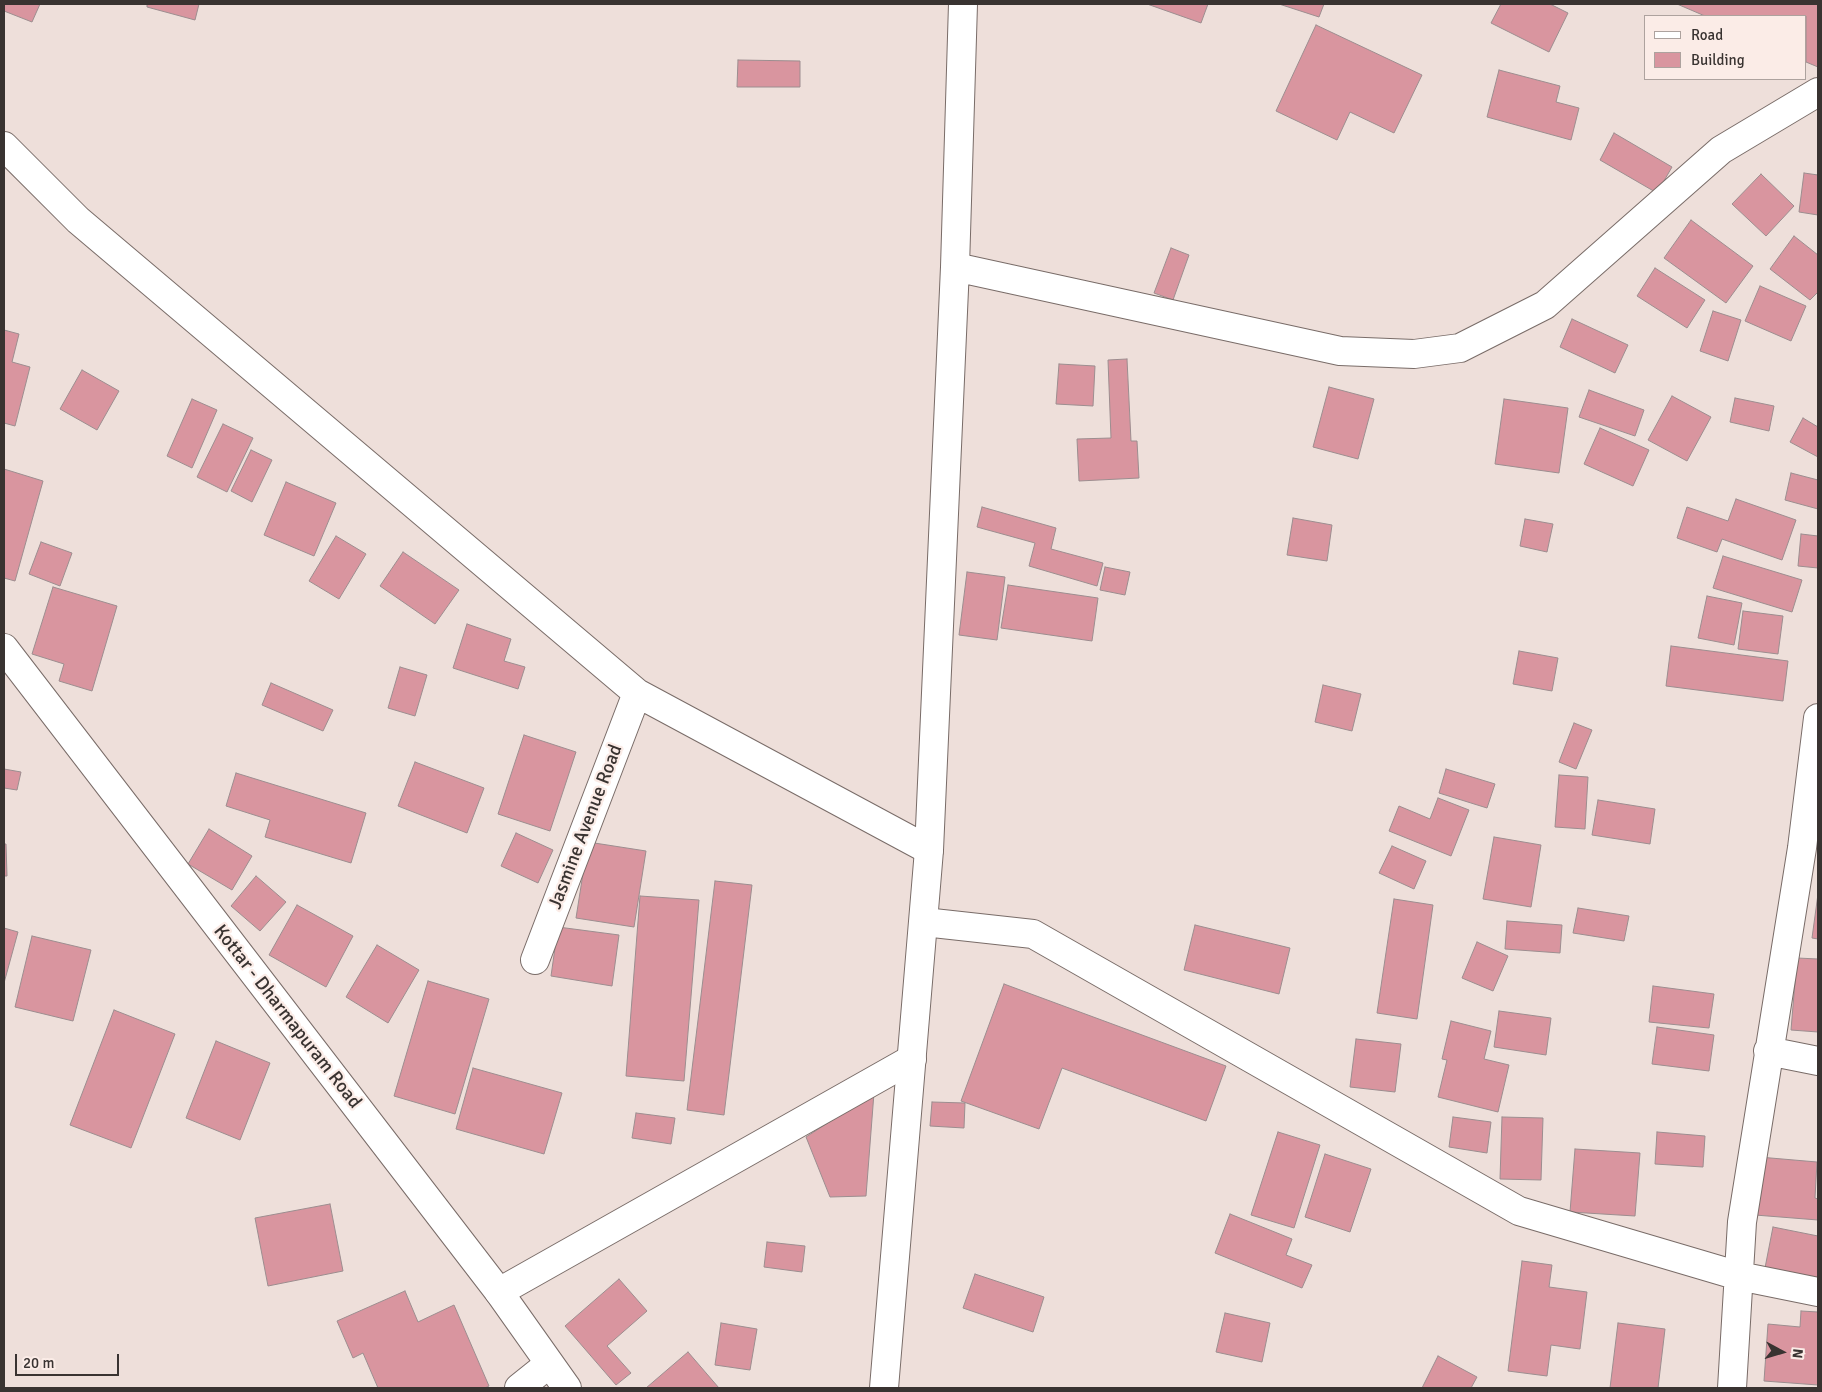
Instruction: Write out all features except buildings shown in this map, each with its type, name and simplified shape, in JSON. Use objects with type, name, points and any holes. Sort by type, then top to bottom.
[{"type":"street","points":[[884,1388],[929,850],[955,267],[963,4]]},
{"type":"street","points":[[955,267],[1340,351],[1414,354],[1460,348],[1545,305],[1721,150],[1818,92]]},
{"type":"street","points":[[4,146],[78,220],[637,693],[929,850]]},
{"type":"street","name":"Kottar - Dharmapuram Road","points":[[4,648],[499,1292],[566,1388]]},
{"type":"street","name":"Jasmine Avenue Road","points":[[535,960],[637,693]]},
{"type":"street","points":[[1732,1388],[1742,1222],[1768,1051],[1810,850],[1818,718]]},
{"type":"street","points":[[924,922],[1033,934],[1519,1211],[1739,1276],[1818,1292]]},
{"type":"street","points":[[1768,1051],[1818,1061]]},
{"type":"street","points":[[499,1292],[912,1059]]},
{"type":"street","points":[[519,1388],[549,1364]]}]
